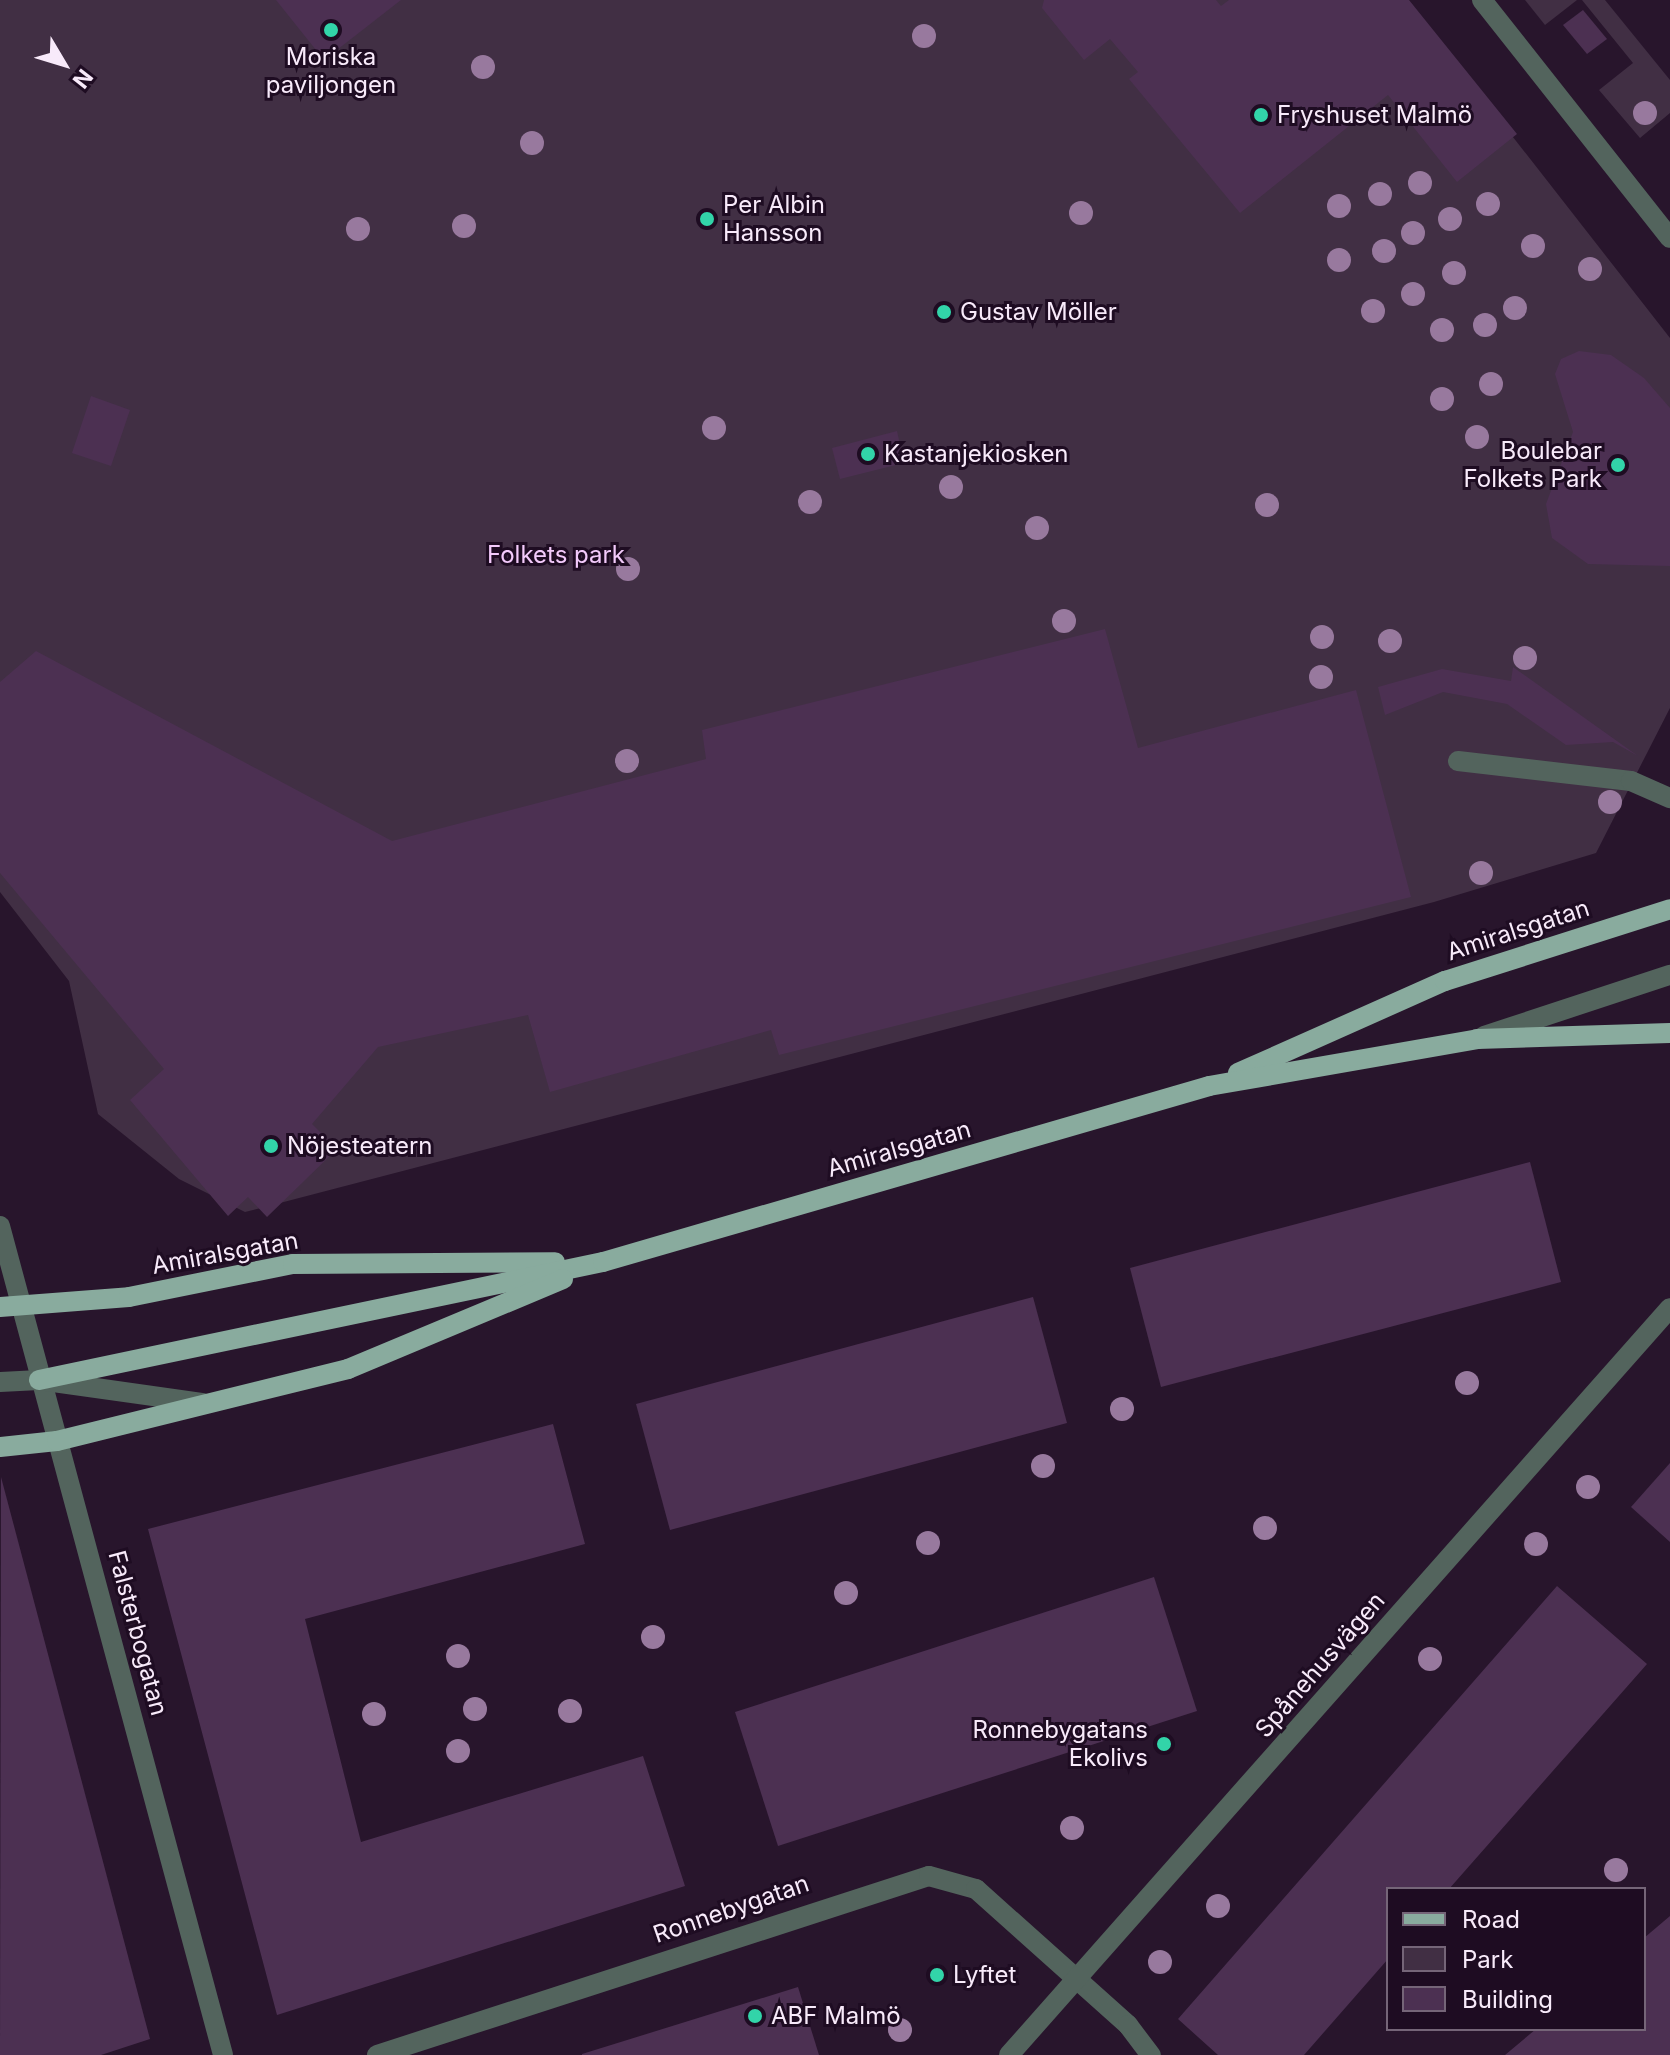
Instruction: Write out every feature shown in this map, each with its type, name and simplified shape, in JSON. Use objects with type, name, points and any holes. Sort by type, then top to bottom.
[{"type":"main road","name":"Amiralsgatan","points":[[1209,1086],[1445,981],[1670,909]]},
{"type":"main road","name":"Amiralsgatan","points":[[39,1380],[603,1262],[1209,1086],[1477,1039],[1670,1033]]},
{"type":"main road","name":"Amiralsgatan","points":[[10,1306],[129,1297],[293,1264],[603,1262]]},
{"type":"main road","name":"Amiralsgatan","points":[[0,1447],[57,1441],[348,1369],[603,1262]]},
{"type":"street","points":[[1482,0],[1670,238]]},
{"type":"street","points":[[1458,761],[1631,781],[1670,798]]},
{"type":"street","points":[[1477,1039],[1670,975]]},
{"type":"street","name":"Falsterbogatan","points":[[0,1226],[10,1306],[39,1380],[57,1441],[223,2055]]},
{"type":"street","name":"Spånehusvägen","points":[[1009,2055],[1670,1308]]},
{"type":"street","name":"Amiralsgatan","points":[[0,1382],[39,1380],[203,1403]]},
{"type":"street","name":"Ronnebygatan","points":[[377,2055],[929,1876],[976,1889],[1128,2025],[1151,2055]]},
{"type":"green space","name":"Folkets park","points":[[0,0],[1406,0],[1670,338],[1670,708],[1596,853],[1434,902],[245,1212],[179,1179],[98,1114],[69,981],[0,892]]},
{"type":"green space","points":[[1525,0],[1577,0],[1545,25]]},
{"type":"green space","points":[[1582,0],[1605,0],[1670,80],[1670,113],[1640,138],[1599,90],[1633,63]]},
{"type":"building","name":"Moriska paviljongen","points":[[276,0],[401,0],[324,60]]},
{"type":"building","name":"Fryshuset Malmö","points":[[1044,0],[1216,0],[1221,6],[1229,0],[1409,0],[1517,134],[1457,182],[1388,95],[1240,213],[1129,79],[1138,72],[1110,39],[1084,60],[1042,8]]},
{"type":"building","points":[[1583,10],[1607,39],[1587,54],[1563,25]]},
{"type":"building","name":"Boulebar Folkets Park","points":[[1579,351],[1611,355],[1644,378],[1670,408],[1670,566],[1588,564],[1552,538],[1546,504],[1573,432],[1555,374],[1561,359]]},
{"type":"building","points":[[91,396],[130,410],[111,466],[72,453]]},
{"type":"building","points":[[897,431],[904,463],[840,479],[832,448]]},
{"type":"building","points":[[1105,629],[1138,748],[1356,690],[1411,897],[779,1055],[771,1030],[550,1092],[528,1015],[378,1047],[312,1124],[337,1149],[267,1217],[248,1197],[228,1216],[130,1100],[164,1069],[0,873],[0,682],[36,651],[392,841],[706,759],[702,730]]},
{"type":"building","points":[[1513,667],[1638,756],[1613,742],[1566,745],[1507,704],[1443,692],[1385,715],[1378,687],[1442,669],[1511,681]]},
{"type":"building","points":[[1530,1162],[1561,1282],[1161,1387],[1130,1268]]},
{"type":"building","points":[[1033,1297],[1067,1423],[670,1530],[636,1404]]},
{"type":"building","points":[[553,1424],[585,1544],[305,1619],[361,1842],[643,1756],[685,1886],[277,2015],[148,1529]]},
{"type":"building","points":[[1670,1463],[1670,1542],[1631,1507]]},
{"type":"building","points":[[1,1477],[150,2039],[101,2055],[0,2055]]},
{"type":"building","points":[[1154,1577],[1197,1711],[778,1846],[735,1712]]},
{"type":"building","points":[[1557,1586],[1647,1664],[1451,1887],[1386,1887],[1386,1961],[1304,2055],[1218,2055],[1178,2019]]},
{"type":"building","points":[[1670,1916],[1670,2055],[1505,2055],[1534,2031],[1646,2031],[1646,1936]]},
{"type":"building","name":"ABF Malmö","points":[[798,1987],[819,2055],[582,2055],[582,2054]]},
{"type":"place","name":"Moriska paviljongen","points":[[331,30]]},
{"type":"place","name":"Fryshuset Malmö","points":[[1261,115]]},
{"type":"place","name":"Per Albin Hansson","points":[[707,219]]},
{"type":"place","name":"Gustav Möller","points":[[944,312]]},
{"type":"place","name":"Kastanjekiosken","points":[[868,454]]},
{"type":"place","name":"Boulebar Folkets Park","points":[[1618,465]]},
{"type":"place","name":"Nöjesteatern","points":[[271,1146]]},
{"type":"place","name":"Ronnebygatans Ekolivs","points":[[1164,1744]]},
{"type":"place","name":"Lyftet","points":[[937,1975]]},
{"type":"place","name":"ABF Malmö","points":[[755,2016]]}]
